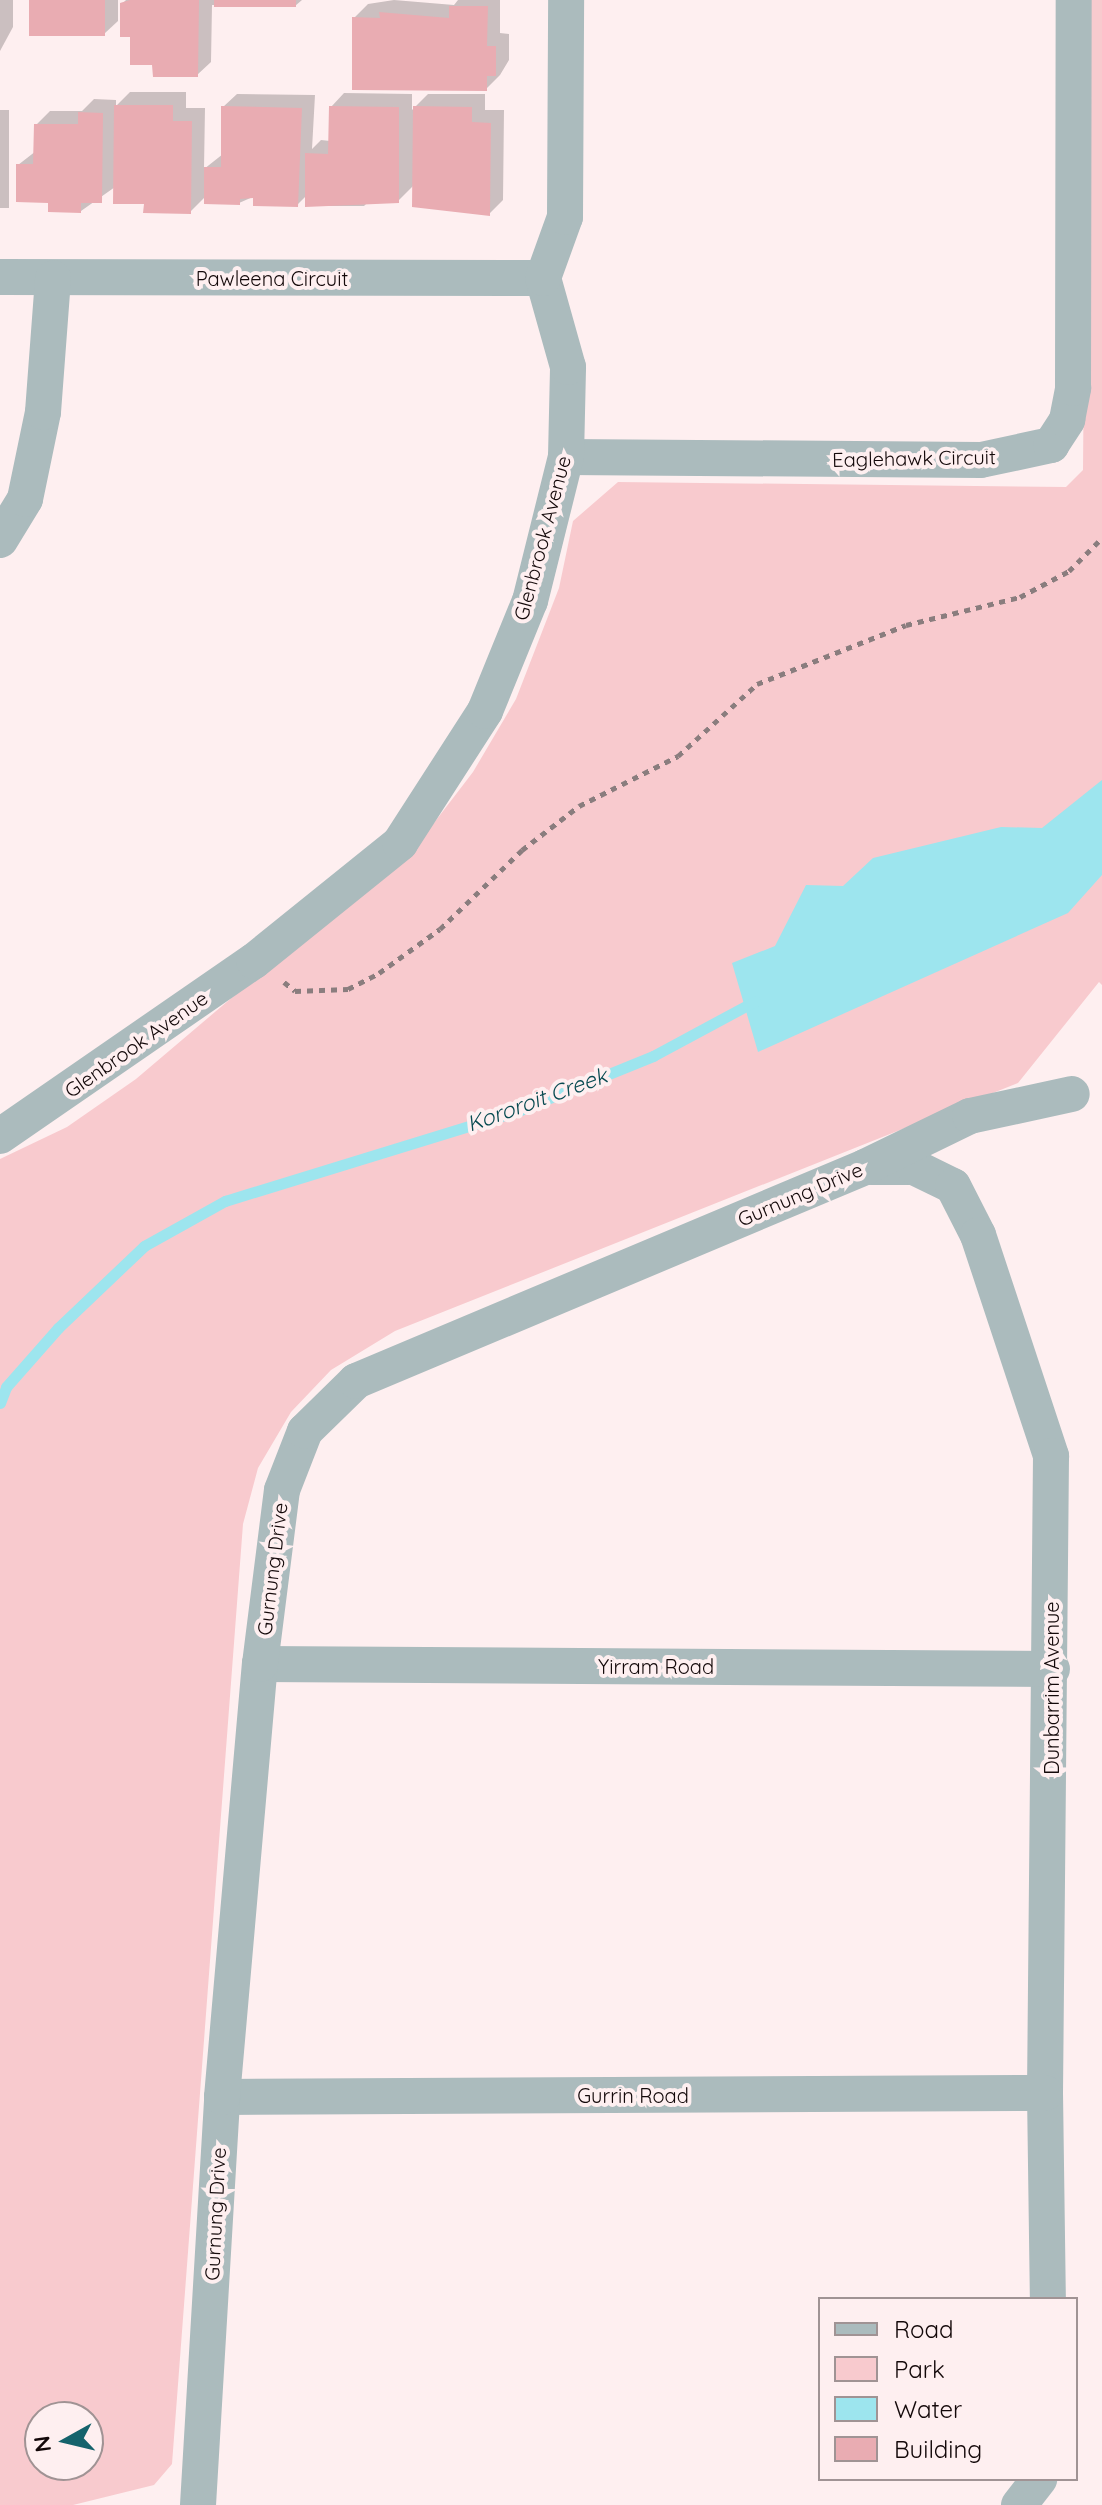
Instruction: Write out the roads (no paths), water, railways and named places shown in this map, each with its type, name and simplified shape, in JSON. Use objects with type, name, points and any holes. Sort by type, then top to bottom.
[{"type":"street","points":[[543,278],[565,217],[566,0]]},
{"type":"street","name":"Eaglehawk Circuit","points":[[566,457],[981,460],[1051,445],[1067,420],[1073,388],[1074,0]]},
{"type":"street","name":"Pawleena Circuit","points":[[0,277],[543,278]]},
{"type":"street","points":[[0,540],[25,499],[43,412],[53,278]]},
{"type":"street","name":"Glenbrook Avenue","points":[[0,1136],[254,961],[400,843],[485,711],[530,601],[566,457],[568,367],[543,278]]},
{"type":"street","name":"Gurnung Drive","points":[[198,2505],[222,2097],[260,1664],[282,1490],[305,1431],[356,1381],[865,1167],[970,1116],[1072,1094]]},
{"type":"street","name":"Dunbarrim Avenue","points":[[865,1167],[914,1167],[953,1186],[978,1235],[1051,1456],[1052,1669],[1045,2093],[1048,2297]]},
{"type":"street","name":"Yirram Road","points":[[260,1664],[1052,1669]]},
{"type":"street","name":"Gurrin Road","points":[[222,2097],[1045,2093]]},
{"type":"street","points":[[1019,2505],[1037,2481]]},
{"type":"water","points":[[1102,780],[1102,875],[1068,913],[758,1052],[732,963],[775,946],[806,885],[843,886],[873,858],[1001,827],[1042,828]]},
{"type":"waterway","name":"Kororoit Creek","points":[[0,1403],[6,1387],[58,1328],[144,1246],[225,1201],[520,1110],[653,1056],[755,1001]]}]
